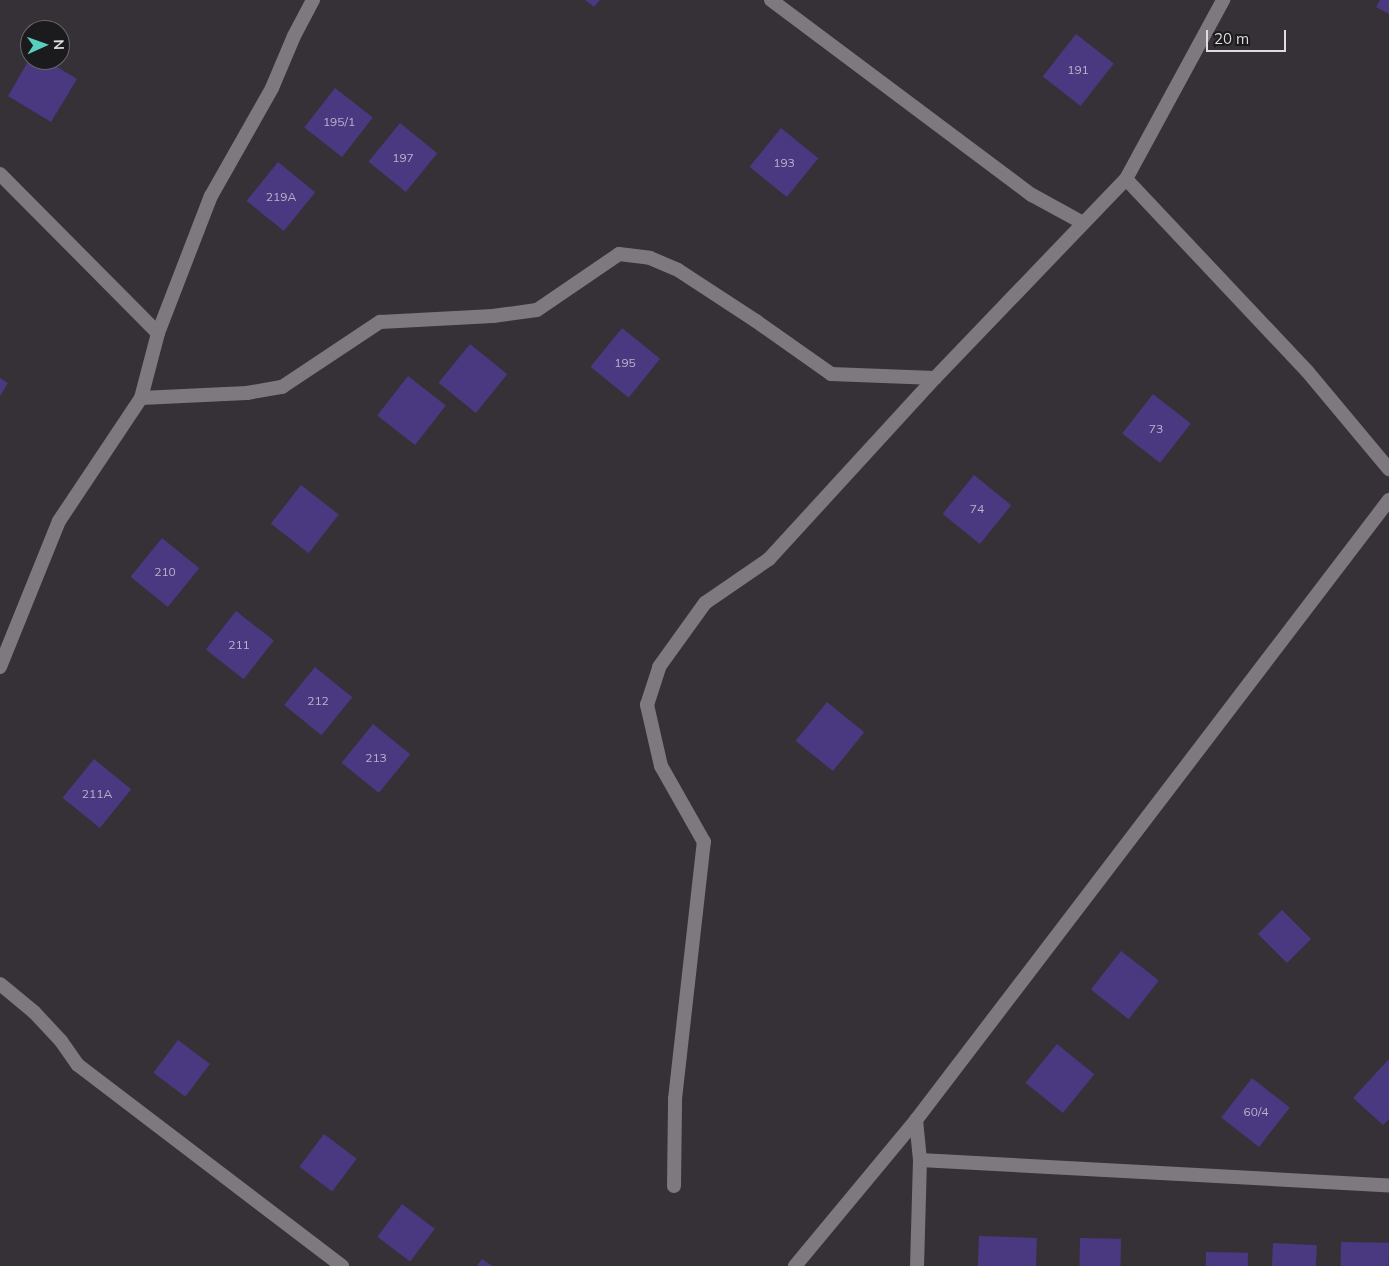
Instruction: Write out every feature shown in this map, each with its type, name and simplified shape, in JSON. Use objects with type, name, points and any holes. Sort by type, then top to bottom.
[{"type":"lane","points":[[0,667],[59,521],[140,398],[158,333],[211,196],[272,88],[312,0]]},
{"type":"lane","points":[[771,0],[1032,195],[1082,223]]},
{"type":"lane","points":[[674,1186],[675,1099],[704,842],[661,766],[647,705],[659,667],[705,603],[769,558],[935,378],[1126,179],[1223,0]]},
{"type":"lane","points":[[0,174],[158,333]]},
{"type":"lane","points":[[1126,179],[1307,372],[1389,469]]},
{"type":"lane","points":[[140,398],[247,393],[282,387],[380,322],[493,316],[537,310],[619,254],[650,258],[678,270],[756,321],[831,374],[935,378]]},
{"type":"lane","points":[[796,1266],[916,1120],[1389,500]]},
{"type":"lane","points":[[0,984],[34,1012],[61,1041],[78,1064],[342,1266]]},
{"type":"lane","points":[[916,1120],[920,1160],[917,1266]]},
{"type":"lane","points":[[920,1160],[1389,1185]]},
{"type":"building","points":[[585,0],[600,0],[594,7]]},
{"type":"building","points":[[1380,0],[1389,0],[1389,14],[1376,7]]},
{"type":"building","points":[[1076,34],[1114,64],[1081,106],[1043,77]]},
{"type":"building","points":[[23,70],[62,70],[77,79],[51,122],[8,96]]},
{"type":"building","points":[[335,88],[373,118],[342,157],[304,127]]},
{"type":"building","points":[[400,123],[437,153],[406,192],[369,162]]},
{"type":"building","points":[[781,128],[818,158],[787,197],[750,167]]},
{"type":"building","points":[[278,162],[315,192],[284,231],[247,201]]},
{"type":"building","points":[[622,328],[660,359],[629,398],[591,367]]},
{"type":"building","points":[[470,344],[507,374],[476,413],[439,383]]},
{"type":"building","points":[[408,376],[446,406],[415,445],[377,415]]},
{"type":"building","points":[[0,378],[8,383],[0,396]]},
{"type":"building","points":[[1153,394],[1191,424],[1160,463],[1122,433]]},
{"type":"building","points":[[974,475],[1011,505],[980,544],[943,514]]},
{"type":"building","points":[[301,485],[339,515],[309,553],[271,524]]},
{"type":"building","points":[[162,538],[199,568],[168,607],[131,577]]},
{"type":"building","points":[[236,611],[274,641],[244,679],[206,650]]},
{"type":"building","points":[[315,667],[352,697],[321,735],[284,705]]},
{"type":"building","points":[[827,702],[864,732],[833,771],[796,741]]},
{"type":"building","points":[[373,724],[410,754],[379,793],[342,763]]},
{"type":"building","points":[[94,759],[131,789],[100,828],[63,798]]},
{"type":"building","points":[[1282,910],[1311,939],[1287,963],[1258,934]]},
{"type":"building","points":[[1121,951],[1159,981],[1129,1019],[1091,990]]},
{"type":"building","points":[[178,1040],[210,1064],[185,1097],[153,1073]]},
{"type":"building","points":[[1057,1044],[1094,1074],[1063,1113],[1026,1083]]},
{"type":"building","points":[[1389,1059],[1389,1119],[1383,1125],[1353,1098]]},
{"type":"building","points":[[1252,1078],[1290,1108],[1259,1147],[1221,1117]]},
{"type":"building","points":[[324,1134],[357,1159],[332,1191],[299,1167]]},
{"type":"building","points":[[402,1204],[435,1229],[410,1261],[377,1237]]},
{"type":"building","points":[[979,1236],[1037,1238],[1036,1266],[978,1266]]},
{"type":"building","points":[[1080,1238],[1121,1239],[1121,1266],[1080,1266]]},
{"type":"building","points":[[1341,1242],[1389,1243],[1389,1266],[1341,1266]]},
{"type":"building","points":[[1273,1243],[1317,1245],[1316,1266],[1272,1266]]},
{"type":"building","points":[[1206,1252],[1248,1253],[1248,1266],[1206,1266]]},
{"type":"building","points":[[482,1259],[492,1266],[477,1266]]}]
